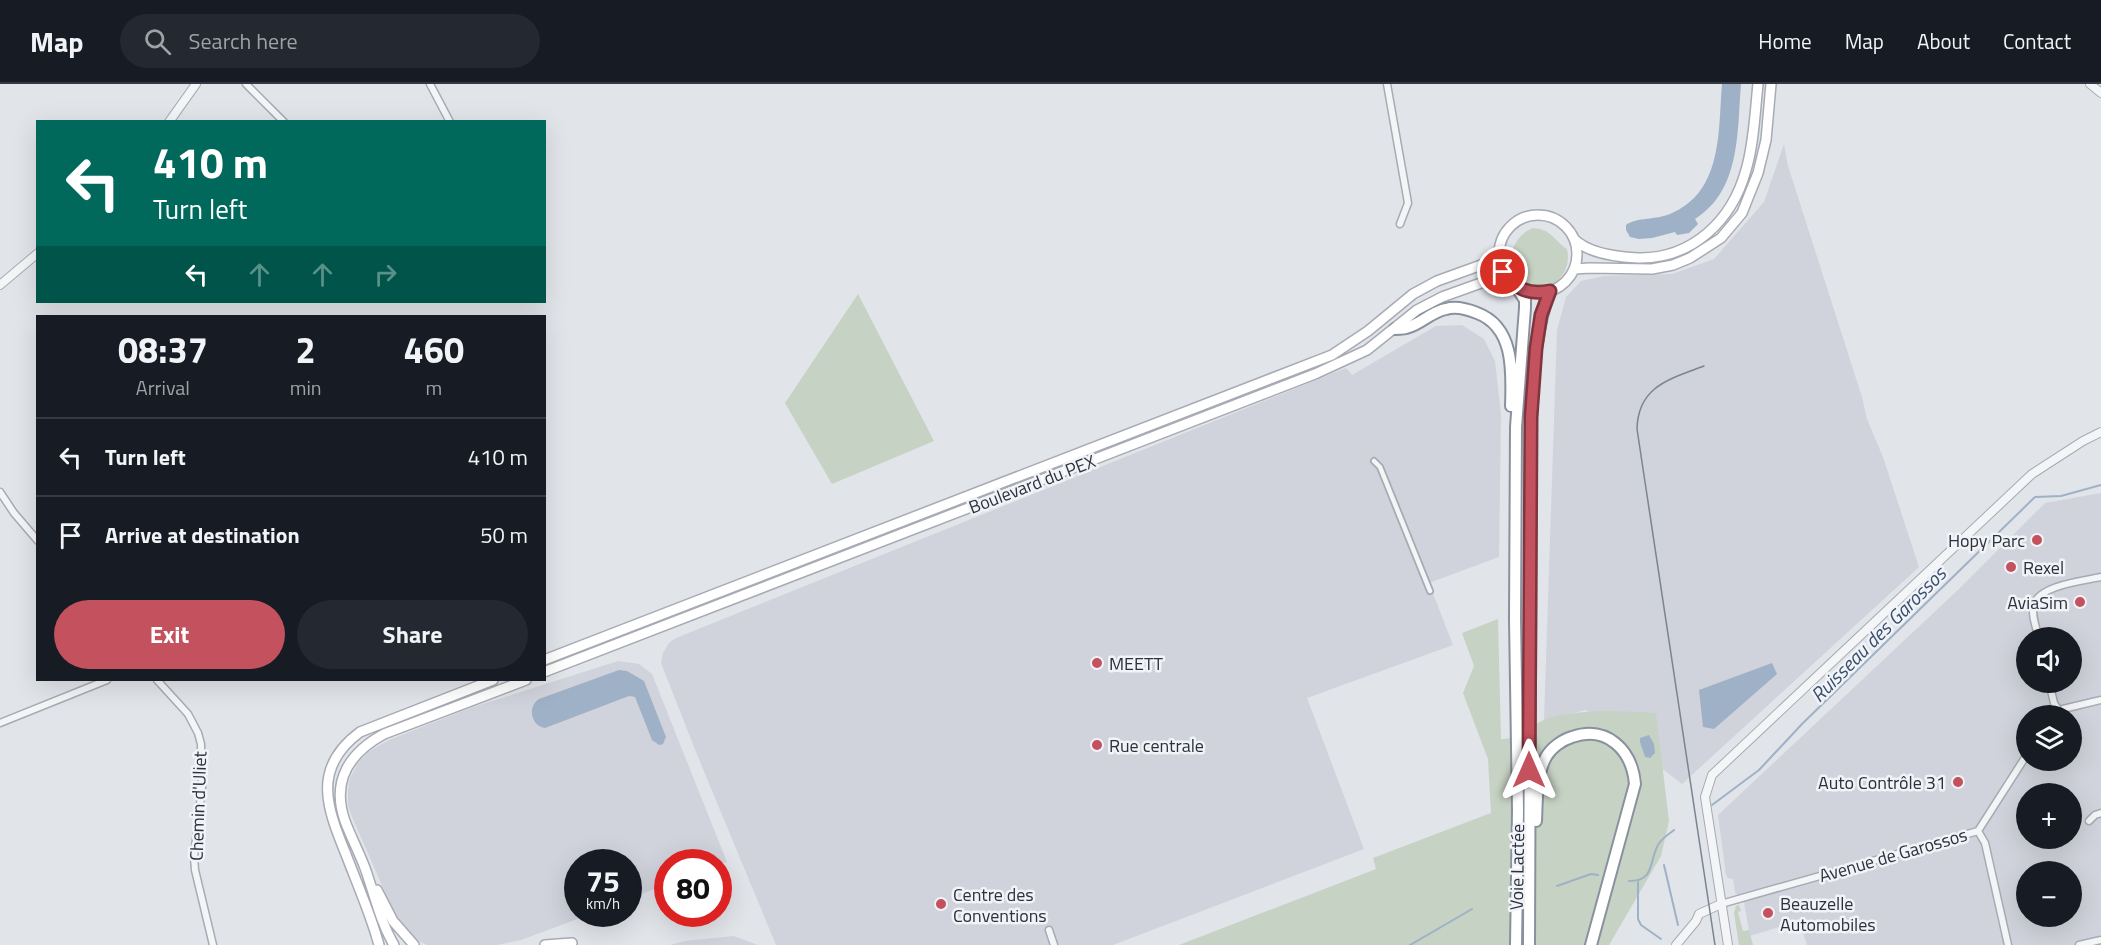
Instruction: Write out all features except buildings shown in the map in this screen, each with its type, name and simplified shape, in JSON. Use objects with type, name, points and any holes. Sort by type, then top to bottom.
[{"type":"highway","name":"Voie Lactée","points":[[1514,285],[1524,300],[1525,308],[1516,427],[1515,619],[1518,810],[1516,945]]},
{"type":"highway","name":"Voie Lactée","points":[[1529,945],[1531,406],[1541,315],[1550,291]]},
{"type":"highway","points":[[1395,329],[1409,327],[1431,314],[1449,308],[1468,309],[1483,315],[1495,324],[1506,340],[1510,356],[1511,435],[1516,485]]},
{"type":"highway","points":[[1530,827],[1536,822],[1539,778],[1546,756],[1560,743],[1579,735],[1598,735],[1608,738],[1625,753],[1634,772],[1635,784],[1591,945]]},
{"type":"main road","points":[[1574,239],[1576,260],[1574,269],[1568,279],[1550,291],[1528,292],[1514,285],[1503,272],[1499,261],[1502,238],[1519,220],[1530,216],[1554,219],[1564,226],[1581,247],[1628,257],[1656,258],[1686,248],[1711,232],[1730,208],[1746,171],[1758,84]]},
{"type":"main road","points":[[1574,269],[1652,269],[1673,265],[1690,258],[1720,238],[1742,213],[1758,173],[1766,140],[1771,84]]},
{"type":"main road","name":"Boulevard du PEX","points":[[546,659],[1332,355],[1368,331],[1413,294],[1437,281],[1484,264],[1499,250]]},
{"type":"main road","name":"Boulevard du PEX","points":[[546,671],[1315,374],[1367,350],[1417,310],[1442,297],[1481,283],[1514,285]]},
{"type":"main road","points":[[379,945],[330,813],[327,793],[332,768],[343,748],[360,732],[490,681]]},
{"type":"main road","points":[[414,945],[393,921],[365,867],[345,820],[340,795],[347,767],[357,753],[384,734],[523,681]]},
{"type":"main road","points":[[365,867],[374,897],[394,945]]},
{"type":"main road","points":[[545,945],[572,943]]},
{"type":"street","points":[[170,120],[196,84]]},
{"type":"street","points":[[246,84],[282,120]]},
{"type":"street","points":[[430,84],[449,120]]},
{"type":"street","points":[[1388,84],[1408,203],[1400,224]]},
{"type":"street","points":[[2090,84],[2101,93]]},
{"type":"street","points":[[0,285],[36,255]]},
{"type":"street","points":[[1728,945],[1705,797],[1712,774],[1757,735],[2032,474],[2101,432]]},
{"type":"street","points":[[1374,461],[1380,467],[1430,591]]},
{"type":"street","points":[[0,492],[36,539]]},
{"type":"street","points":[[2037,627],[2034,604],[2040,594],[2049,589],[2101,577]]},
{"type":"street","points":[[0,723],[105,681]]},
{"type":"street","name":"Chemin d'Uliet","points":[[158,681],[188,714],[201,744],[202,787],[194,857],[213,945]]},
{"type":"street","points":[[2082,705],[2101,700]]},
{"type":"street","name":"Avenue de Garossos","points":[[1721,904],[1978,831],[2016,771]]},
{"type":"street","points":[[2089,821],[2101,813]]},
{"type":"street","points":[[1978,831],[1984,843],[2008,945]]},
{"type":"street","points":[[1676,945],[1699,914],[1721,904]]},
{"type":"street","points":[[1049,930],[1054,945]]},
{"type":"street","points":[[2079,945],[2101,940]]},
{"type":"shaded area","points":[[1784,144],[1788,166],[1867,419],[1883,457],[1919,567],[1682,784],[1586,710],[1544,720],[1557,330],[1566,297],[1581,281],[1604,276],[1672,274],[1714,259],[1764,202]]},
{"type":"shaded area","points":[[1462,325],[1484,339],[1495,361],[1501,415],[1499,557],[1429,583],[1453,645],[1307,698],[1364,849],[1113,945],[776,945],[661,663],[663,653],[669,643],[676,638],[1346,368],[1352,375],[1436,326]]},
{"type":"shaded area","points":[[2101,493],[2101,945],[1807,945],[1799,921],[1750,936],[1744,903],[1735,892],[1733,879],[1726,875],[1718,815],[1959,589],[2045,503]]},
{"type":"shaded area","points":[[618,661],[639,664],[652,674],[722,849],[654,849],[654,889],[642,894],[642,849],[564,849],[564,924],[521,940],[497,945],[427,945],[414,939],[395,915],[352,817],[348,805],[350,778],[358,763],[368,752],[389,740],[470,708]]},
{"type":"shaded area","points":[[734,936],[758,945],[670,945],[685,941]]},
{"type":"green space","points":[[1533,228],[1549,233],[1567,249],[1567,264],[1562,275],[1554,283],[1543,287],[1531,287],[1520,282],[1511,273],[1506,258],[1519,238]]},
{"type":"green space","points":[[858,294],[934,441],[832,484],[785,403]]},
{"type":"green space","points":[[1498,619],[1501,739],[1519,735],[1546,719],[1574,713],[1601,711],[1656,713],[1669,821],[1661,856],[1609,945],[1179,945],[1376,869],[1373,858],[1491,813],[1488,759],[1463,693],[1474,666],[1462,633]]},
{"type":"green space","points":[[1739,905],[1741,911],[1738,912],[1743,931],[1749,930],[1753,945],[1739,945],[1734,913],[1736,906]]},
{"type":"water","points":[[1722,84],[1741,84],[1734,159],[1721,192],[1710,207],[1695,219],[1698,224],[1689,233],[1677,235],[1675,232],[1639,239],[1630,237],[1626,225],[1630,222],[1670,214],[1687,204],[1700,191],[1709,176],[1718,140]]},
{"type":"water","points":[[1772,663],[1777,674],[1714,729],[1703,727],[1699,690]]},
{"type":"water","points":[[619,670],[627,671],[644,681],[666,737],[663,744],[659,745],[652,740],[635,697],[629,696],[545,728],[536,724],[532,711],[535,702],[539,699]]},
{"type":"water","points":[[1649,735],[1654,744],[1655,753],[1650,758],[1645,757],[1640,742],[1640,738]]},
{"type":"waterway","name":"Ruisseau des Garossos","points":[[1712,805],[1759,770],[1802,724],[2035,497],[2061,496],[2101,485]]},
{"type":"waterway","name":"Ruisseau des Garossos","points":[[1629,881],[1647,875],[1658,844],[1674,830]]},
{"type":"waterway","points":[[1664,865],[1678,925]]},
{"type":"waterway","name":"Ruisseau des Garossos","points":[[1557,886],[1591,874],[1598,875]]},
{"type":"waterway","points":[[1638,882],[1638,919],[1641,925],[1661,939]]},
{"type":"waterway","name":"Ruisseau des Garossos","points":[[1410,945],[1472,909]]},
{"type":"tram line","points":[[1704,366],[1658,386],[1643,403],[1637,429],[1715,945]]},
{"type":"place","name":"Hopy Parc","points":[[2037,540]]},
{"type":"place","name":"Rexel","points":[[2011,567]]},
{"type":"place","name":"AviaSim","points":[[2080,602]]},
{"type":"place","name":"MEETT","points":[[1097,663]]},
{"type":"place","name":"Rue centrale","points":[[1097,745]]},
{"type":"place","name":"Auto Contrôle 31","points":[[1958,782]]},
{"type":"place","name":"Centre des Conventions","points":[[941,904]]},
{"type":"place","name":"Beauzelle Automobiles","points":[[1768,913]]},
{"type":"route","points":[[1503,272],[1517,288],[1539,293],[1550,291],[1541,315],[1536,348],[1531,417],[1529,770]]}]
